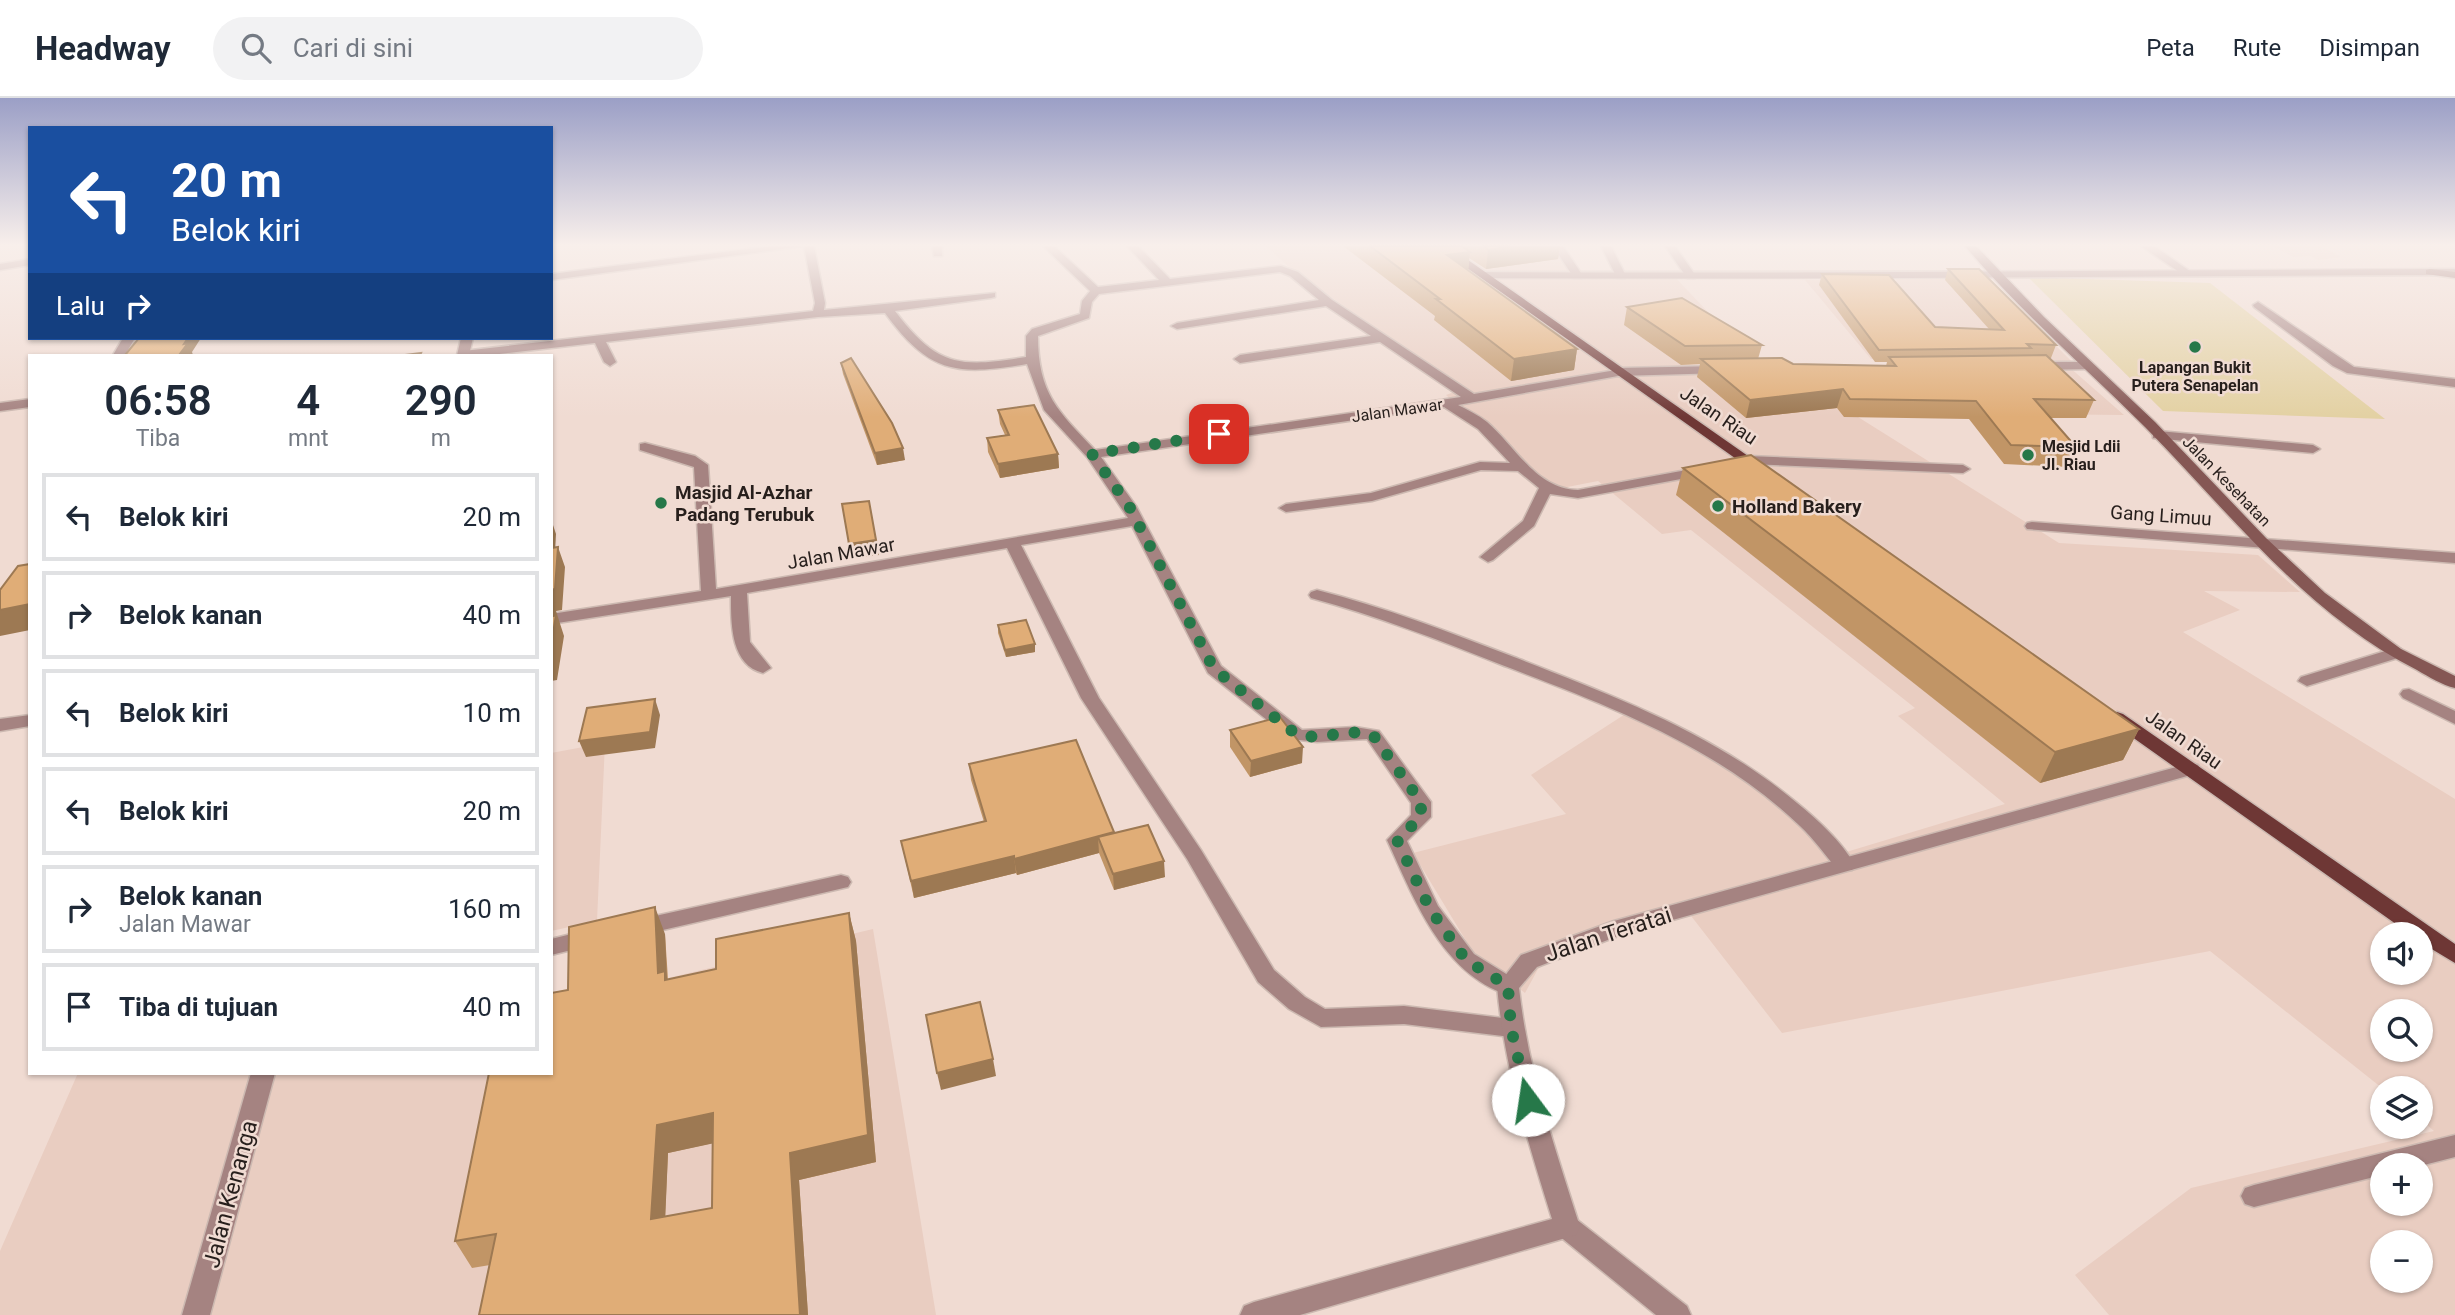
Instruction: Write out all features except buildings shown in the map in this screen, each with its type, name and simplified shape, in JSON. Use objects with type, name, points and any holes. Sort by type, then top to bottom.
[{"type":"main road","name":"Jalan Riau","points":[[1521,303],[1770,476]]},
{"type":"main road","name":"Jalan Kesehatan","points":[[2026,303],[2261,541],[2319,596],[2395,653],[2455,683]]},
{"type":"main road","name":"Jalan Riau","points":[[2100,706],[2455,955]]},
{"type":"street","points":[[818,314],[820,303]]},
{"type":"street","points":[[472,354],[934,303]]},
{"type":"street","points":[[1087,303],[1086,316],[1033,332],[1032,360],[1035,376],[1050,410],[1092,454],[1129,506],[1214,669],[1229,684],[1297,735],[1312,738],[1363,732],[1373,735],[1421,802],[1421,817],[1397,840],[1430,909],[1466,960],[1508,986],[1511,1028],[1528,1100],[1567,1227],[1677,1315]]},
{"type":"street","points":[[1177,326],[1323,303]]},
{"type":"street","points":[[1329,303],[1471,398]]},
{"type":"street","points":[[2258,305],[2337,363],[2351,370],[2455,383]]},
{"type":"street","points":[[888,309],[904,332],[936,358],[952,366],[981,368],[1032,360]]},
{"type":"street","points":[[1240,359],[1382,338]]},
{"type":"street","points":[[598,340],[608,353],[610,362]]},
{"type":"street","points":[[2020,366],[2088,366]]},
{"type":"street","name":"Jalan Mawar","points":[[1092,454],[1446,402],[1618,372],[1737,370]]},
{"type":"street","points":[[1446,402],[1481,425],[1546,488],[1560,495],[1748,460],[1964,469]]},
{"type":"street","points":[[0,407],[28,404]]},
{"type":"street","points":[[2158,435],[2313,449]]},
{"type":"street","points":[[645,447],[690,459],[701,465],[709,595]]},
{"type":"street","points":[[1286,508],[1373,497],[1480,466],[1524,467]]},
{"type":"street","points":[[1488,557],[1529,523],[1546,488]]},
{"type":"street","name":"Jalan Mawar","points":[[553,619],[739,590],[1136,521]]},
{"type":"street","name":"Gang Limuu","points":[[2032,526],[2261,541],[2455,558]]},
{"type":"street","points":[[1012,543],[1090,698],[1194,855],[1266,976],[1297,1003],[1321,1017],[1404,1015],[1511,1028]]},
{"type":"street","points":[[739,590],[740,643],[748,655],[763,667]]},
{"type":"street","points":[[1317,595],[1378,611],[1585,690],[1667,728],[1739,769],[1802,817],[1845,865]]},
{"type":"street","points":[[2307,681],[2395,653]]},
{"type":"street","points":[[2409,694],[2455,718]]},
{"type":"street","points":[[0,725],[28,720]]},
{"type":"street","name":"Jalan Teratai","points":[[1508,986],[1529,961],[1621,927],[2191,769]]},
{"type":"street","points":[[553,947],[841,883]]},
{"type":"street","name":"Jalan Kenanga","points":[[196,1315],[262,1075]]},
{"type":"street","points":[[2254,1196],[2455,1146]]},
{"type":"street","points":[[1254,1315],[1567,1227]]},
{"type":"shaded area","points":[[1339,303],[1699,303],[1760,367],[2052,364],[1871,359],[1824,303],[2013,303],[2075,365],[2068,366],[2124,415],[1850,412],[2059,543],[2258,555],[2300,592],[2204,591],[2240,610],[2183,632],[2455,799],[2455,1315],[2109,1315],[2075,1275],[2191,1188],[2400,1139],[2433,1139],[2433,1076],[2370,1076],[2370,1078],[2210,951],[1782,1033],[1688,912],[1552,959],[1538,969],[1525,993],[1474,954],[1413,853],[1566,814],[1531,775],[1633,709],[1669,726],[1843,853],[2005,804],[1898,716],[1915,708],[1691,530],[1662,534],[1598,481],[1552,490],[1446,395],[1462,389]]},
{"type":"shaded area","name":"Lapangan Bukit Putera Senapelan","points":[[2054,303],[2235,303],[2385,419],[2163,411]]},
{"type":"shaded area","points":[[605,743],[597,921],[553,931],[553,753]]},
{"type":"shaded area","points":[[873,929],[936,1315],[0,1315],[0,1251],[77,1075],[553,1075],[553,1006]]},
{"type":"place","name":"Lapangan Bukit Putera Senapelan","points":[[2195,347]]},
{"type":"place","name":"Mesjid Ldii Jl. Riau","points":[[2028,455]]},
{"type":"place","name":"Masjid Al-Azhar Padang Terubuk","points":[[661,503]]},
{"type":"place","name":"Holland Bakery","points":[[1718,506]]},
{"type":"route","points":[[1219,434],[1092,454],[1129,506],[1214,669],[1229,684],[1297,735],[1312,738],[1363,732],[1373,735],[1421,802],[1421,817],[1402,832],[1397,840],[1430,909],[1466,960],[1508,986],[1511,1028],[1528,1100]]}]
